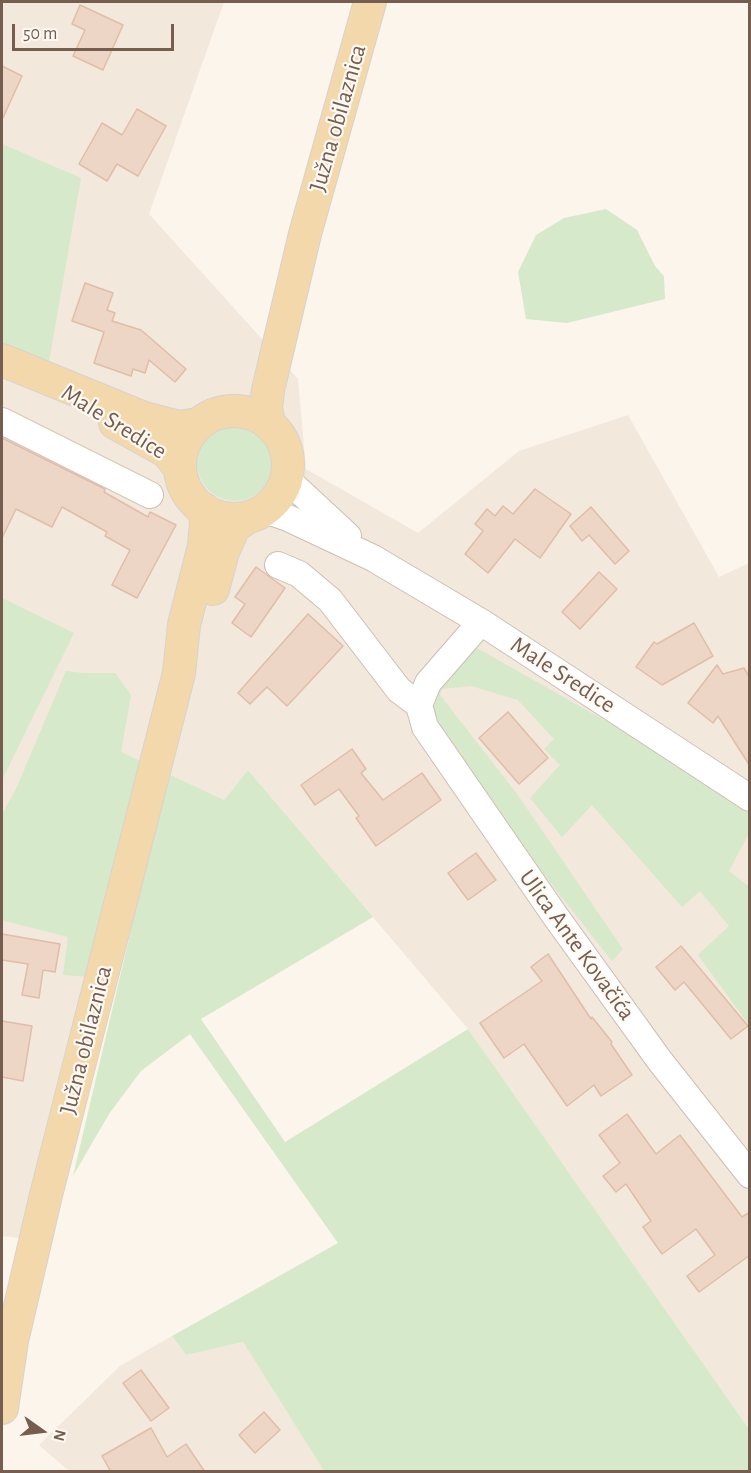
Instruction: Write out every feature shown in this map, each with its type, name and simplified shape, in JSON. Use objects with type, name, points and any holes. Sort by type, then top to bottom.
[{"type":"main road","name":"Južna obilaznica","points":[[268,423],[266,408],[268,390],[305,234],[370,2]]},
{"type":"main road","name":"Južna obilaznica","points":[[211,418],[238,399],[249,381],[281,289],[305,234]]},
{"type":"main road","name":"Male Sredice","points":[[2,360],[159,423],[179,427],[211,418]]},
{"type":"main road","name":"Male Sredice","points":[[46,379],[99,414],[167,452],[180,468]]},
{"type":"main road","points":[[240,411],[255,415],[268,423],[280,437],[287,454],[287,473],[282,489],[272,503],[253,515],[232,519],[218,516],[204,509],[192,498],[183,484],[180,468],[182,452],[188,437],[211,418],[240,411]]},
{"type":"main road","name":"Južna obilaznica","points":[[180,673],[184,625],[204,546],[206,522],[204,509]]},
{"type":"main road","name":"Južna obilaznica","points":[[2,1408],[12,1341],[46,1195],[180,673],[206,614],[223,552],[234,527],[253,515]]},
{"type":"street","points":[[2,422],[150,495]]},
{"type":"street","name":"Male Sredice","points":[[287,473],[293,485],[313,505],[373,558]]},
{"type":"street","name":"Male Sredice","points":[[253,515],[274,513],[288,518],[373,558],[481,622],[750,798]]},
{"type":"street","points":[[278,565],[299,574],[330,600],[399,690],[419,705],[428,683],[481,622]]},
{"type":"street","name":"Ulica Ante Kovačića","points":[[419,705],[425,727],[556,917],[660,1061],[750,1175]]},
{"type":"shaded area","points":[[2,2],[224,2],[149,214],[298,379],[306,469],[418,533],[519,451],[628,415],[719,577],[749,563],[749,1429],[468,1029],[248,770],[224,800],[156,769],[36,1240],[2,1236]]},
{"type":"shaded area","points":[[172,1336],[186,1355],[243,1342],[324,1471],[69,1471],[39,1445],[120,1366]]},
{"type":"green space","points":[[2,144],[81,178],[46,379],[2,360]]},
{"type":"green space","points":[[606,209],[637,230],[655,266],[664,276],[665,299],[567,323],[526,319],[518,272],[536,235],[564,218]]},
{"type":"green space","points":[[235,425],[249,428],[262,436],[270,449],[273,463],[270,477],[262,490],[249,498],[235,501],[221,498],[208,490],[200,477],[197,463],[200,449],[208,436],[221,428]]},
{"type":"green space","points":[[2,598],[74,633],[2,780]]},
{"type":"green space","points":[[470,644],[641,741],[749,814],[749,833],[729,871],[749,887],[749,1025],[698,955],[729,926],[700,891],[682,907],[592,805],[562,837],[530,798],[560,765],[544,749],[554,739],[518,700],[471,686],[442,689],[440,695],[517,794],[623,949],[612,961],[445,749],[427,720],[430,689]]},
{"type":"green space","points":[[66,671],[115,673],[131,695],[121,752],[224,800],[248,770],[373,917],[201,1019],[285,1142],[468,1029],[749,1429],[749,1471],[324,1471],[243,1342],[186,1355],[172,1336],[338,1243],[190,1034],[141,1071],[109,1114],[73,1176],[131,930],[130,916],[102,978],[63,975],[68,937],[2,920],[2,814],[16,789]]},
{"type":"building","points":[[80,5],[123,25],[103,70],[73,56],[85,30],[72,24]]},
{"type":"building","points":[[2,66],[22,76],[2,120]]},
{"type":"building","points":[[137,109],[166,126],[138,176],[117,164],[107,181],[79,164],[102,123],[122,135]]},
{"type":"building","points":[[85,283],[113,293],[107,310],[115,313],[112,321],[141,330],[186,369],[175,382],[149,360],[145,373],[133,369],[131,376],[94,363],[104,332],[72,321]]},
{"type":"building","points":[[2,438],[105,489],[104,492],[148,517],[150,512],[176,525],[137,598],[112,585],[130,550],[105,536],[107,532],[62,507],[52,527],[16,509],[2,538]]},
{"type":"building","points":[[535,489],[571,514],[540,558],[515,539],[488,573],[465,554],[483,531],[475,524],[487,509],[495,516],[503,506],[513,514]]},
{"type":"building","points":[[591,507],[629,551],[615,564],[589,535],[582,541],[570,526]]},
{"type":"building","points":[[256,567],[285,588],[251,637],[232,623],[245,604],[235,597]]},
{"type":"building","points":[[599,572],[617,589],[580,629],[562,612]]},
{"type":"building","points":[[308,614],[343,646],[287,706],[267,687],[250,704],[238,693]]},
{"type":"building","points":[[694,623],[713,656],[662,685],[636,667],[654,642],[657,644]]},
{"type":"building","points":[[717,665],[723,674],[744,668],[750,678],[750,766],[718,716],[713,723],[688,703]]},
{"type":"building","points":[[508,712],[548,758],[519,784],[479,738]]},
{"type":"building","points":[[352,749],[366,769],[361,773],[383,800],[422,773],[441,800],[376,846],[356,818],[359,816],[339,789],[315,805],[301,785]]},
{"type":"building","points":[[476,853],[496,880],[468,900],[448,873]]},
{"type":"building","points":[[2,934],[60,944],[55,972],[43,970],[39,998],[22,995],[28,964],[2,960]]},
{"type":"building","points":[[681,946],[748,1026],[731,1039],[684,982],[675,990],[656,967]]},
{"type":"building","points":[[548,954],[591,1019],[592,1017],[612,1042],[611,1044],[632,1075],[601,1096],[594,1085],[567,1106],[524,1044],[504,1058],[480,1023],[542,981],[531,967]]},
{"type":"building","points":[[2,1021],[32,1026],[23,1081],[2,1077]]},
{"type":"building","points":[[627,1114],[656,1154],[680,1135],[742,1217],[750,1212],[750,1255],[699,1292],[687,1276],[715,1255],[696,1229],[662,1254],[643,1227],[651,1221],[626,1184],[616,1192],[603,1176],[620,1163],[599,1135]]},
{"type":"building","points":[[141,1370],[169,1408],[151,1421],[123,1383]]},
{"type":"building","points":[[264,1412],[280,1430],[255,1453],[239,1435]]},
{"type":"building","points":[[151,1428],[167,1457],[186,1444],[205,1472],[111,1472],[102,1456]]}]
